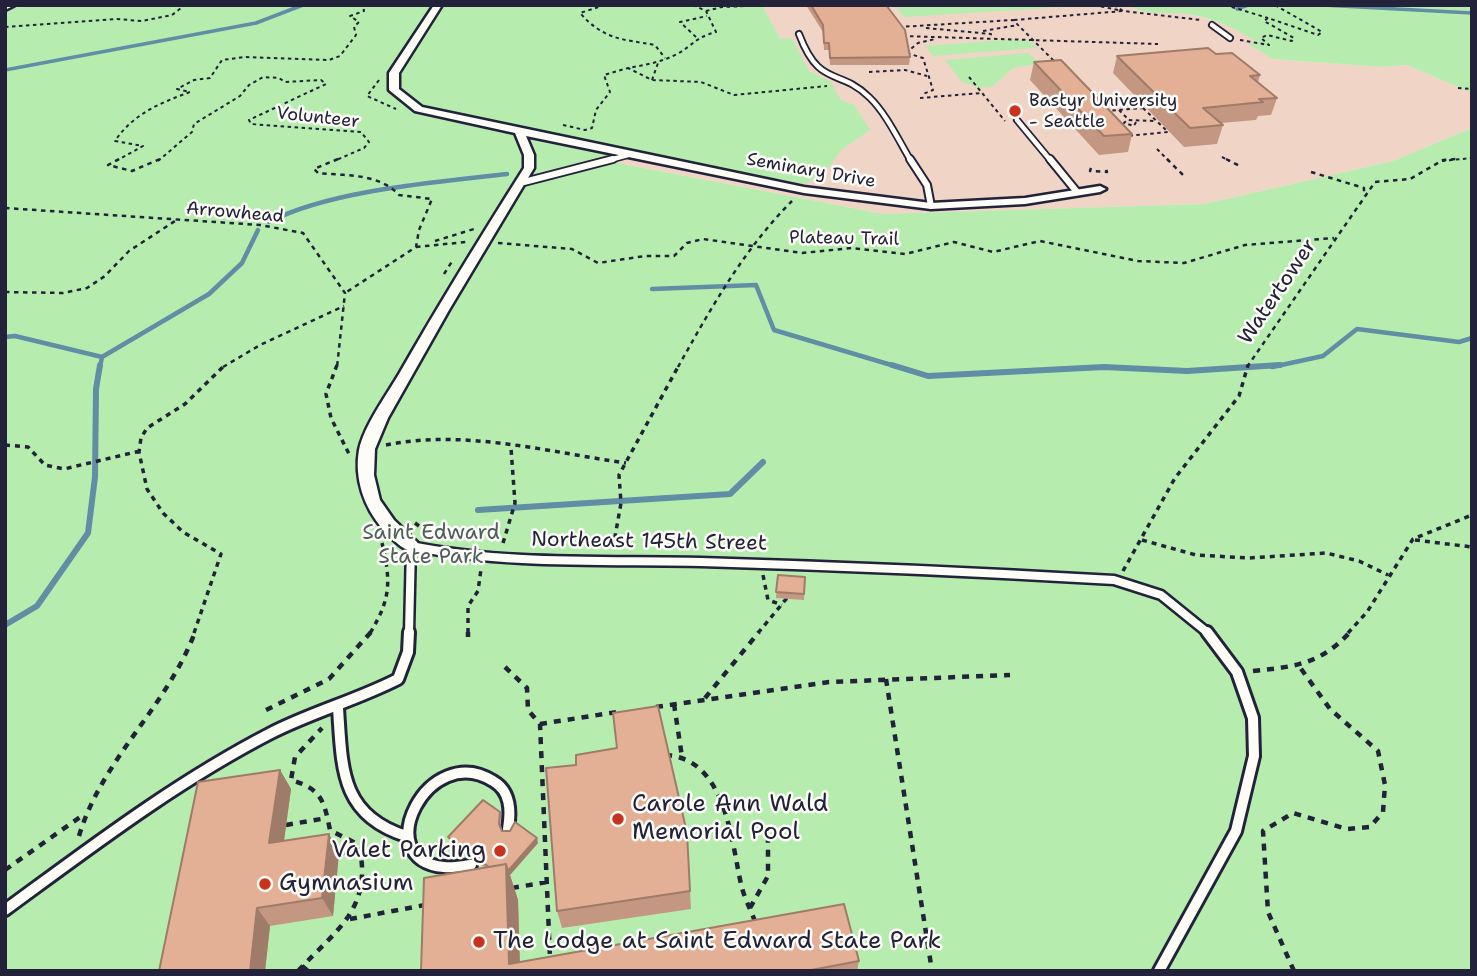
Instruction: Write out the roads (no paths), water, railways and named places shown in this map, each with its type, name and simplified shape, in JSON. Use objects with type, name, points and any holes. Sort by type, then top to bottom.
[{"type":"street","points":[[411,546],[388,524],[372,501],[366,475],[367,449],[381,418],[481,242],[524,182],[529,168],[528,155],[519,131],[419,109],[394,90],[394,72],[438,5]]},
{"type":"street","name":"Seminary Drive","points":[[519,131],[804,190],[931,206],[1026,201],[1100,189]]},
{"type":"lane","points":[[1212,25],[1232,40]]},
{"type":"lane","points":[[799,34],[812,63],[821,71],[848,82],[871,98],[927,185],[931,206]]},
{"type":"lane","points":[[1017,120],[1077,192]]},
{"type":"lane","points":[[524,182],[628,155]]},
{"type":"lane","points":[[5,910],[168,792],[274,732],[363,699],[398,680],[408,652],[411,546]]},
{"type":"lane","name":"Northeast 145th Street","points":[[411,546],[456,555],[938,570],[1119,582],[1161,594],[1203,626],[1237,672],[1253,718],[1254,757],[1236,831],[1159,971]]},
{"type":"lane","points":[[338,708],[341,762],[352,804],[382,831],[407,836]]},
{"type":"lane","points":[[471,864],[453,869],[429,864],[411,850],[407,836],[407,820],[414,804],[440,780],[474,774],[489,778],[502,787],[509,799],[511,814],[508,829]]},
{"type":"waterway","points":[[5,70],[256,23],[303,5]]},
{"type":"waterway","points":[[1237,9],[1248,5]]},
{"type":"waterway","points":[[1322,5],[1472,13]]},
{"type":"waterway","points":[[269,222],[294,211],[353,195],[417,184],[507,174]]},
{"type":"waterway","points":[[102,357],[209,294],[242,263],[258,230]]},
{"type":"waterway","points":[[652,289],[756,285],[774,330],[898,367]]},
{"type":"waterway","points":[[1272,367],[1323,356],[1357,329],[1459,342],[1472,338]]},
{"type":"waterway","points":[[5,337],[15,336],[102,357]]},
{"type":"waterway","points":[[100,367],[102,357]]},
{"type":"waterway","points":[[5,625],[37,606],[88,533],[95,477],[96,389],[100,365]]},
{"type":"waterway","points":[[892,365],[928,376],[1104,367]]},
{"type":"waterway","points":[[1104,367],[1187,371],[1280,365]]},
{"type":"waterway","points":[[478,510],[730,494],[763,462]]},
{"type":"place","name":"Bastyr University - Seattle","points":[[1015,111]]},
{"type":"place","name":"Carole Ann Wald Memorial Pool","points":[[618,819]]},
{"type":"place","name":"Valet Parking","points":[[500,851]]},
{"type":"place","name":"Gymnasium","points":[[265,884]]},
{"type":"place","name":"The Lodge at Saint Edward State Park","points":[[479,942]]},
{"type":"park label","name":"Saint Edward State Park","points":[[431,546]]}]
